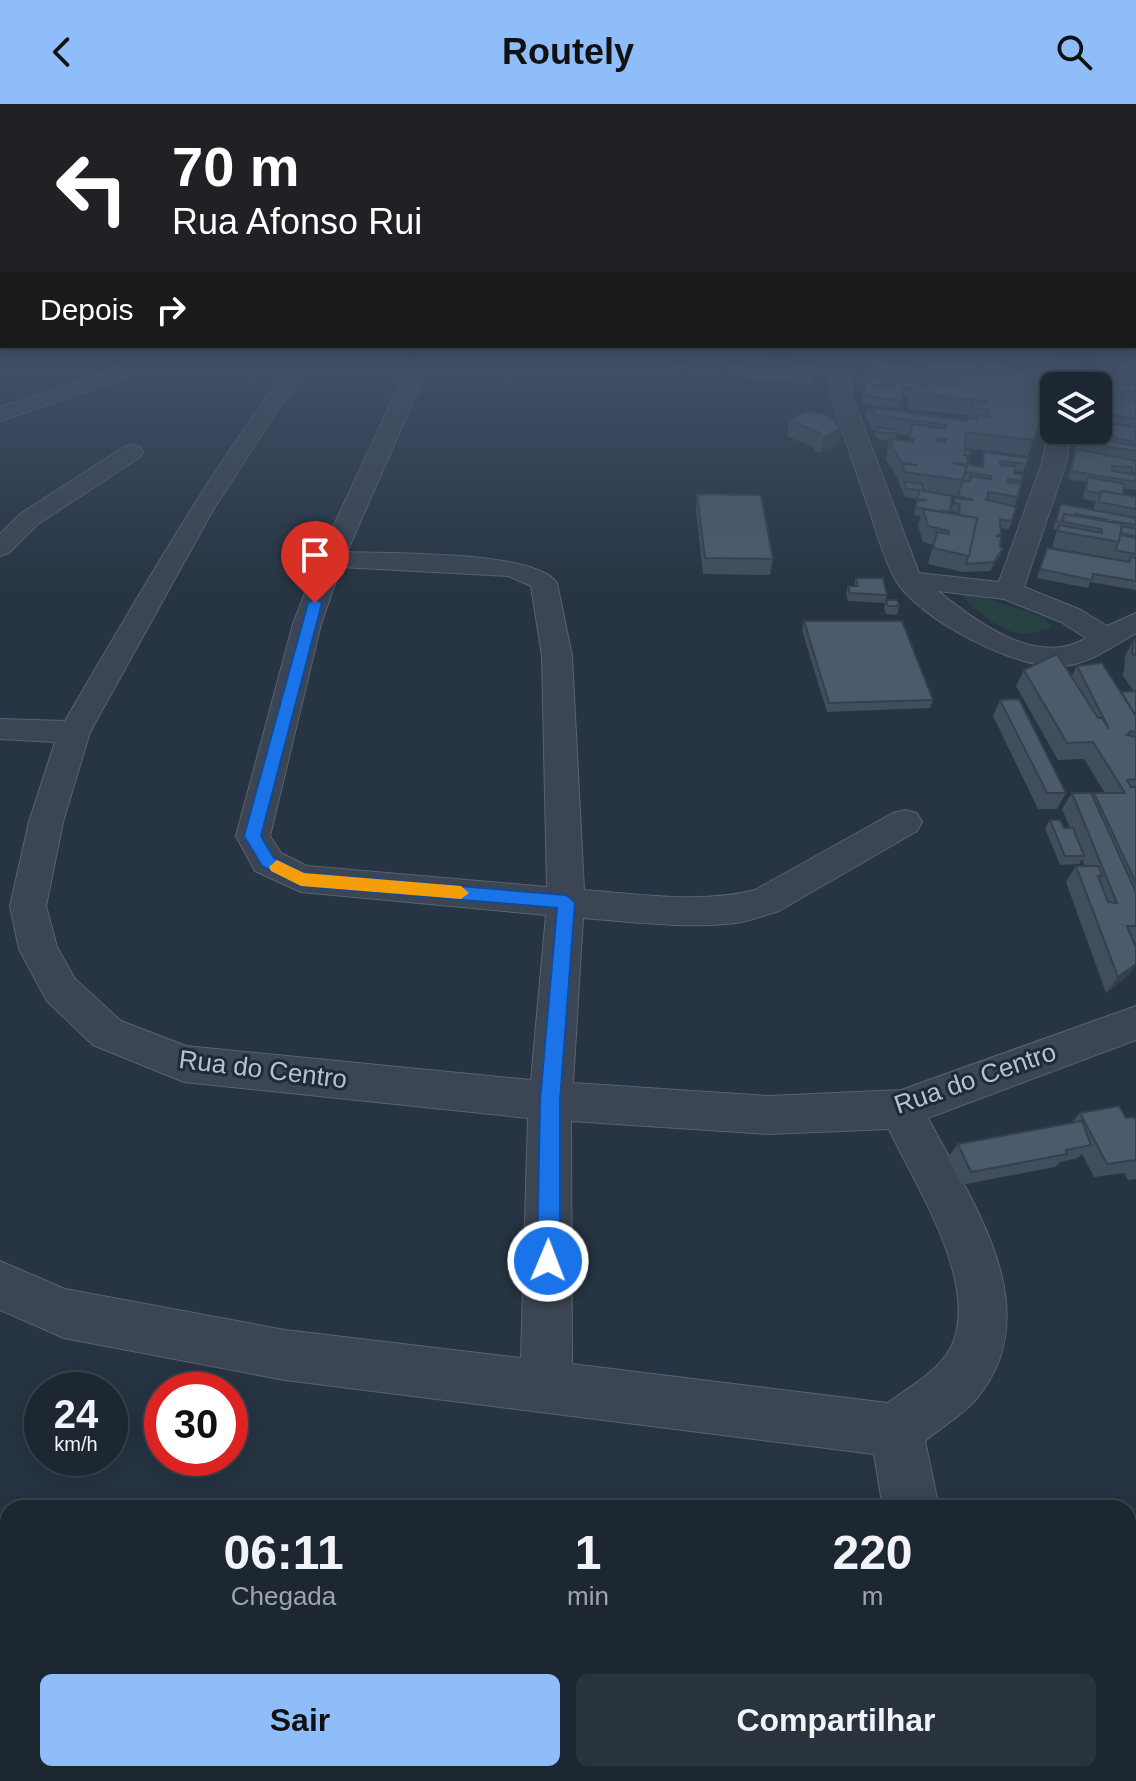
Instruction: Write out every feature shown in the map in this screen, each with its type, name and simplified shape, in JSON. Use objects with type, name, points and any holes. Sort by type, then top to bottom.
[{"type":"street","name":"Rua do Centro","points":[[250,434],[201,510],[74,732],[46,822],[28,906],[38,949],[61,990],[107,1033],[184,1064],[550,1101],[768,1115],[901,1109],[1136,1023]]},
{"type":"street","points":[[388,434],[331,559],[307,624],[253,836],[268,862],[301,879],[654,910],[737,909],[766,901],[905,822]]},
{"type":"street","points":[[855,434],[909,580],[930,599],[972,627],[1035,655],[1062,658],[1087,651],[1136,621]]},
{"type":"street","points":[[1009,591],[1054,463],[1057,444]]},
{"type":"street","points":[[0,548],[29,519],[132,452]]},
{"type":"street","points":[[331,559],[510,568],[533,575],[544,583],[557,656],[566,902],[550,1101],[546,1388]]},
{"type":"street","points":[[909,580],[1009,591],[1071,616],[1106,638]]},
{"type":"street","points":[[0,729],[74,732]]},
{"type":"street","points":[[0,1285],[64,1313],[285,1355],[896,1430],[958,1381],[978,1349],[983,1310],[975,1258],[901,1109]]},
{"type":"street","points":[[896,1430],[909,1500]]},
{"type":"green space","points":[[955,588],[1044,617],[1052,628],[1026,634],[1005,629],[978,611]]},
{"type":"building","points":[[910,434],[966,434],[964,455],[967,455],[968,464],[952,463],[967,466],[962,480],[905,472],[902,464],[917,465],[901,462],[890,439],[913,442],[914,439],[909,438]]},
{"type":"building","points":[[985,434],[1036,434],[1034,440]]},
{"type":"building","points":[[1112,434],[1136,434],[1136,442],[1112,437]]},
{"type":"building","points":[[1112,441],[1136,446],[1136,451],[1092,444],[1112,444]]},
{"type":"building","points":[[1076,449],[1136,461],[1136,473],[1132,473],[1132,467],[1112,466],[1112,471],[1136,475],[1136,482],[1071,471]]},
{"type":"building","points":[[965,450],[971,451],[968,458],[971,465],[983,467],[984,452],[1028,458],[1026,464],[1000,461],[1000,465],[1015,466],[1014,473],[1023,475],[1022,481],[1008,479],[1007,482],[1021,484],[1018,497],[988,492],[988,500],[1016,507],[1012,521],[1000,519],[1001,534],[996,536],[1001,536],[1000,547],[1003,548],[994,562],[966,564],[977,518],[959,515],[960,504],[954,502],[955,498],[973,500],[958,496],[962,481],[970,482],[971,476],[991,479],[991,476],[965,472],[968,464]]},
{"type":"building","points":[[1088,477],[1124,484],[1123,495],[1086,491]]},
{"type":"building","points":[[904,482],[922,484],[923,491],[952,496],[950,512],[916,507],[917,501],[927,500],[917,499],[920,490],[907,489]]},
{"type":"building","points":[[1101,491],[1136,497],[1136,509],[1099,502]]},
{"type":"building","points":[[697,494],[761,495],[773,559],[705,558]]},
{"type":"building","points":[[1061,504],[1136,518],[1136,525],[1076,514],[1064,514],[1061,522],[1056,521]]},
{"type":"building","points":[[923,509],[977,518],[969,556],[933,548],[937,532],[949,534],[949,531],[928,526]]},
{"type":"building","points":[[1064,514],[1122,524],[1119,542],[1058,531],[1059,525],[1102,533],[1102,529],[1063,522]]},
{"type":"building","points":[[1122,526],[1136,529],[1136,536],[1121,533]]},
{"type":"building","points":[[1120,535],[1136,538],[1136,554],[1115,550]]},
{"type":"building","points":[[1047,548],[1130,562],[1130,557],[1136,558],[1136,581],[1093,574],[1092,580],[1040,569]]},
{"type":"building","points":[[856,578],[883,578],[887,595],[850,593],[848,586],[858,586]]},
{"type":"building","points":[[886,600],[897,600],[899,606],[888,606]]},
{"type":"building","points":[[804,621],[902,621],[933,700],[829,703]]},
{"type":"building","points":[[1136,639],[1136,655],[1132,654]]},
{"type":"building","points":[[1057,654],[1098,718],[1102,718],[1109,729],[1077,666],[1102,663],[1136,716],[1136,733],[1131,731],[1127,735],[1136,737],[1136,779],[1127,780],[1131,787],[1136,787],[1136,883],[1094,793],[1125,793],[1093,742],[1067,743],[1024,670]]},
{"type":"building","points":[[1136,691],[1136,716],[1121,692]]},
{"type":"building","points":[[1019,699],[1066,793],[1047,793],[1000,700]]},
{"type":"building","points":[[1072,793],[1091,793],[1136,892],[1136,926],[1127,926],[1136,948],[1136,964],[1118,977],[1076,866],[1098,866],[1102,876],[1098,876],[1108,902],[1117,903]]},
{"type":"building","points":[[1050,820],[1060,820],[1064,828],[1073,828],[1084,856],[1065,856]]},
{"type":"building","points":[[1119,1106],[1126,1118],[1134,1117],[1136,1120],[1136,1160],[1107,1164],[1080,1113]]},
{"type":"building","points":[[1082,1121],[1091,1145],[1066,1150],[1067,1154],[971,1172],[958,1144]]},
{"type":"slow traffic","points":[[277,867],[301,879],[461,893]]},
{"type":"route","points":[[315,603],[253,836],[268,862],[301,879],[566,902],[550,1101],[548,1261]]}]
